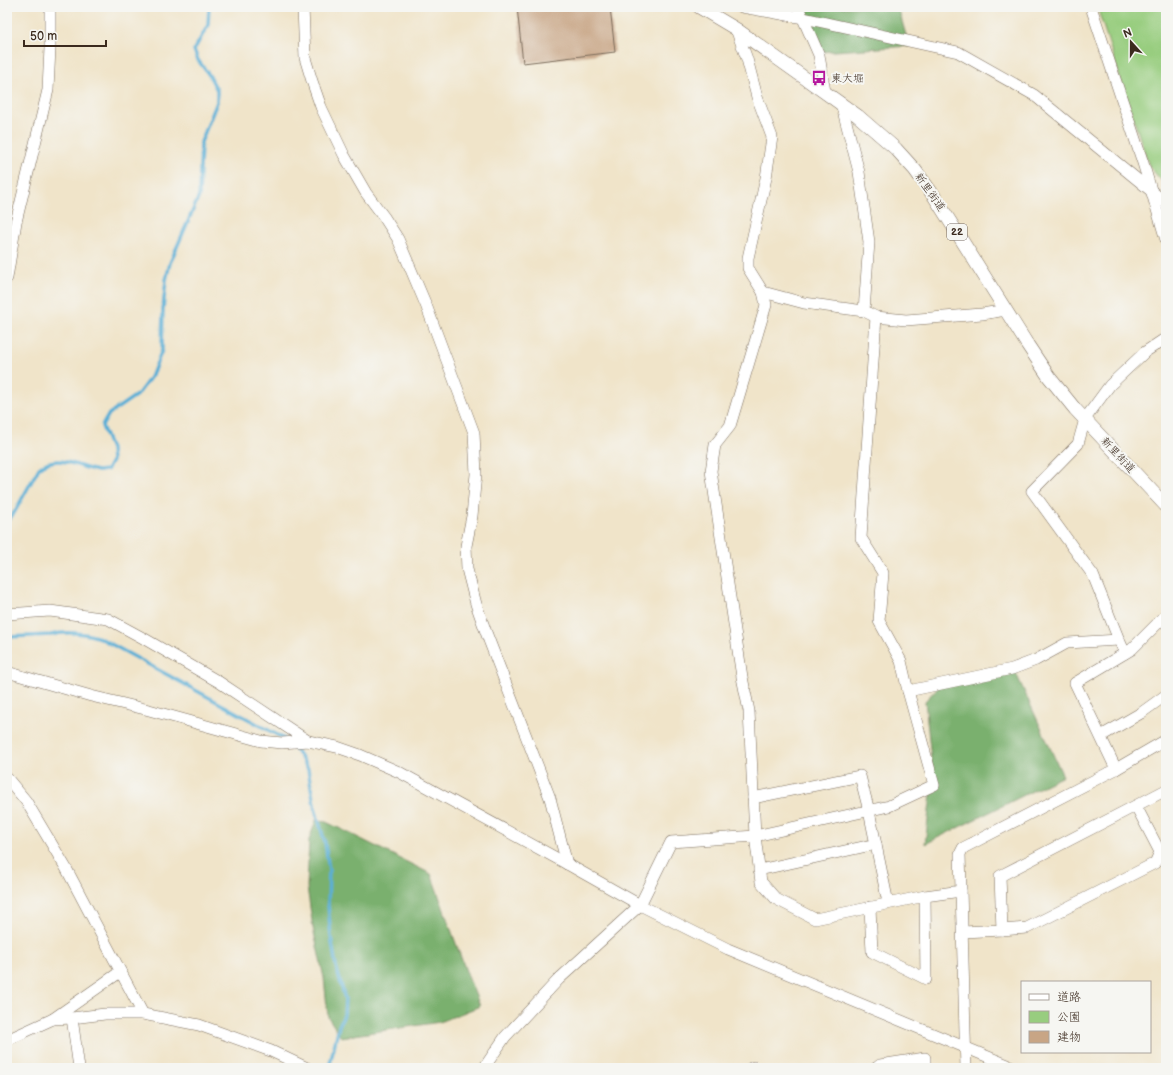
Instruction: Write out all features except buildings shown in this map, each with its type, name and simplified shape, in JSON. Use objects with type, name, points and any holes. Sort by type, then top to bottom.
[{"type":"main road","name":"新里街道","points":[[703,7],[736,28],[841,103],[876,130],[896,149],[915,170],[934,196],[1049,377],[1085,419],[1166,506]]},
{"type":"street","points":[[7,278],[16,222],[48,90],[50,7]]},
{"type":"street","points":[[303,7],[305,58],[322,107],[344,154],[366,193],[398,239],[426,305],[474,433],[476,474],[472,516],[466,546],[467,570],[476,604],[487,635],[550,798],[567,864]]},
{"type":"street","points":[[742,7],[804,18],[958,52],[1034,95],[1161,198]]},
{"type":"street","points":[[798,7],[819,55],[825,92]]},
{"type":"street","points":[[1091,7],[1161,198],[1166,240]]},
{"type":"street","points":[[736,28],[747,58],[757,97],[772,137],[766,178],[748,258],[748,268],[763,292],[766,305],[730,426],[715,445],[711,471],[742,677],[749,711],[755,836],[761,882],[776,899],[815,919],[888,903],[961,891]]},
{"type":"street","points":[[841,103],[859,172],[869,242],[864,311]]},
{"type":"street","points":[[763,292],[804,303],[864,311],[876,317],[906,320],[982,314],[1006,310]]},
{"type":"street","points":[[484,1068],[505,1037],[559,979],[640,905],[671,842],[755,836],[889,806],[934,785],[901,661],[879,621],[883,573],[861,538],[876,317]]},
{"type":"street","points":[[1125,653],[1093,575],[1032,491],[1078,444],[1085,419],[1110,385],[1145,352],[1166,338]]},
{"type":"street","points":[[7,614],[50,611],[108,619],[219,682],[308,741]]},
{"type":"street","points":[[1116,769],[1075,683],[1132,649],[1166,615]]},
{"type":"street","points":[[908,691],[1012,670],[1036,660],[1067,643],[1119,640]]},
{"type":"street","points":[[7,672],[261,741],[282,743],[308,741],[337,747],[360,754],[399,772],[640,905],[728,949],[1015,1068]]},
{"type":"street","points":[[1101,736],[1141,713],[1166,695]]},
{"type":"street","points":[[966,1068],[960,854],[963,848],[1116,769],[1166,740]]},
{"type":"street","points":[[753,798],[860,776],[888,903]]},
{"type":"street","points":[[7,778],[26,802],[66,868],[143,1014]]},
{"type":"street","points":[[1002,930],[1000,876],[1166,790]]},
{"type":"street","points":[[963,932],[1027,928],[1154,864],[1160,852],[1136,806]]},
{"type":"street","points":[[760,870],[876,844]]},
{"type":"street","points":[[870,907],[872,952],[926,979],[925,896]]},
{"type":"street","points":[[7,1040],[53,1019],[120,972]]},
{"type":"street","points":[[53,1019],[105,1014],[143,1014],[199,1025],[271,1051],[307,1068]]},
{"type":"street","points":[[72,1018],[79,1068]]},
{"type":"street","points":[[876,1068],[880,1065],[925,1058],[925,1068]]},
{"type":"street","points":[[751,1068],[754,1068]]},
{"type":"green space","points":[[805,7],[898,7],[909,46],[820,52]]},
{"type":"green space","points":[[1097,7],[1166,7],[1166,186],[1149,166]]},
{"type":"green space","points":[[1014,669],[1063,776],[925,844],[933,778],[925,701],[945,680]]},
{"type":"green space","points":[[316,820],[326,822],[431,874],[480,1006],[440,1022],[341,1037],[328,1017],[324,978],[313,928],[307,887],[309,840]]},
{"type":"waterway","points":[[7,521],[14,513],[39,468],[46,463],[61,461],[98,471],[107,470],[112,461],[111,449],[102,426],[109,414],[138,394],[152,375],[162,350],[163,309],[166,280],[170,263],[199,196],[201,142],[217,102],[217,90],[209,75],[198,60],[194,50],[208,25],[209,7]]},
{"type":"waterway","points":[[7,637],[69,633],[100,638],[286,741]]},
{"type":"waterway","points":[[291,745],[308,769],[314,805],[325,843],[329,870],[328,905],[331,937],[336,966],[345,999],[344,1015],[339,1026],[329,1068]]},
{"type":"place","name":"東大堀","points":[[819,78]]}]
